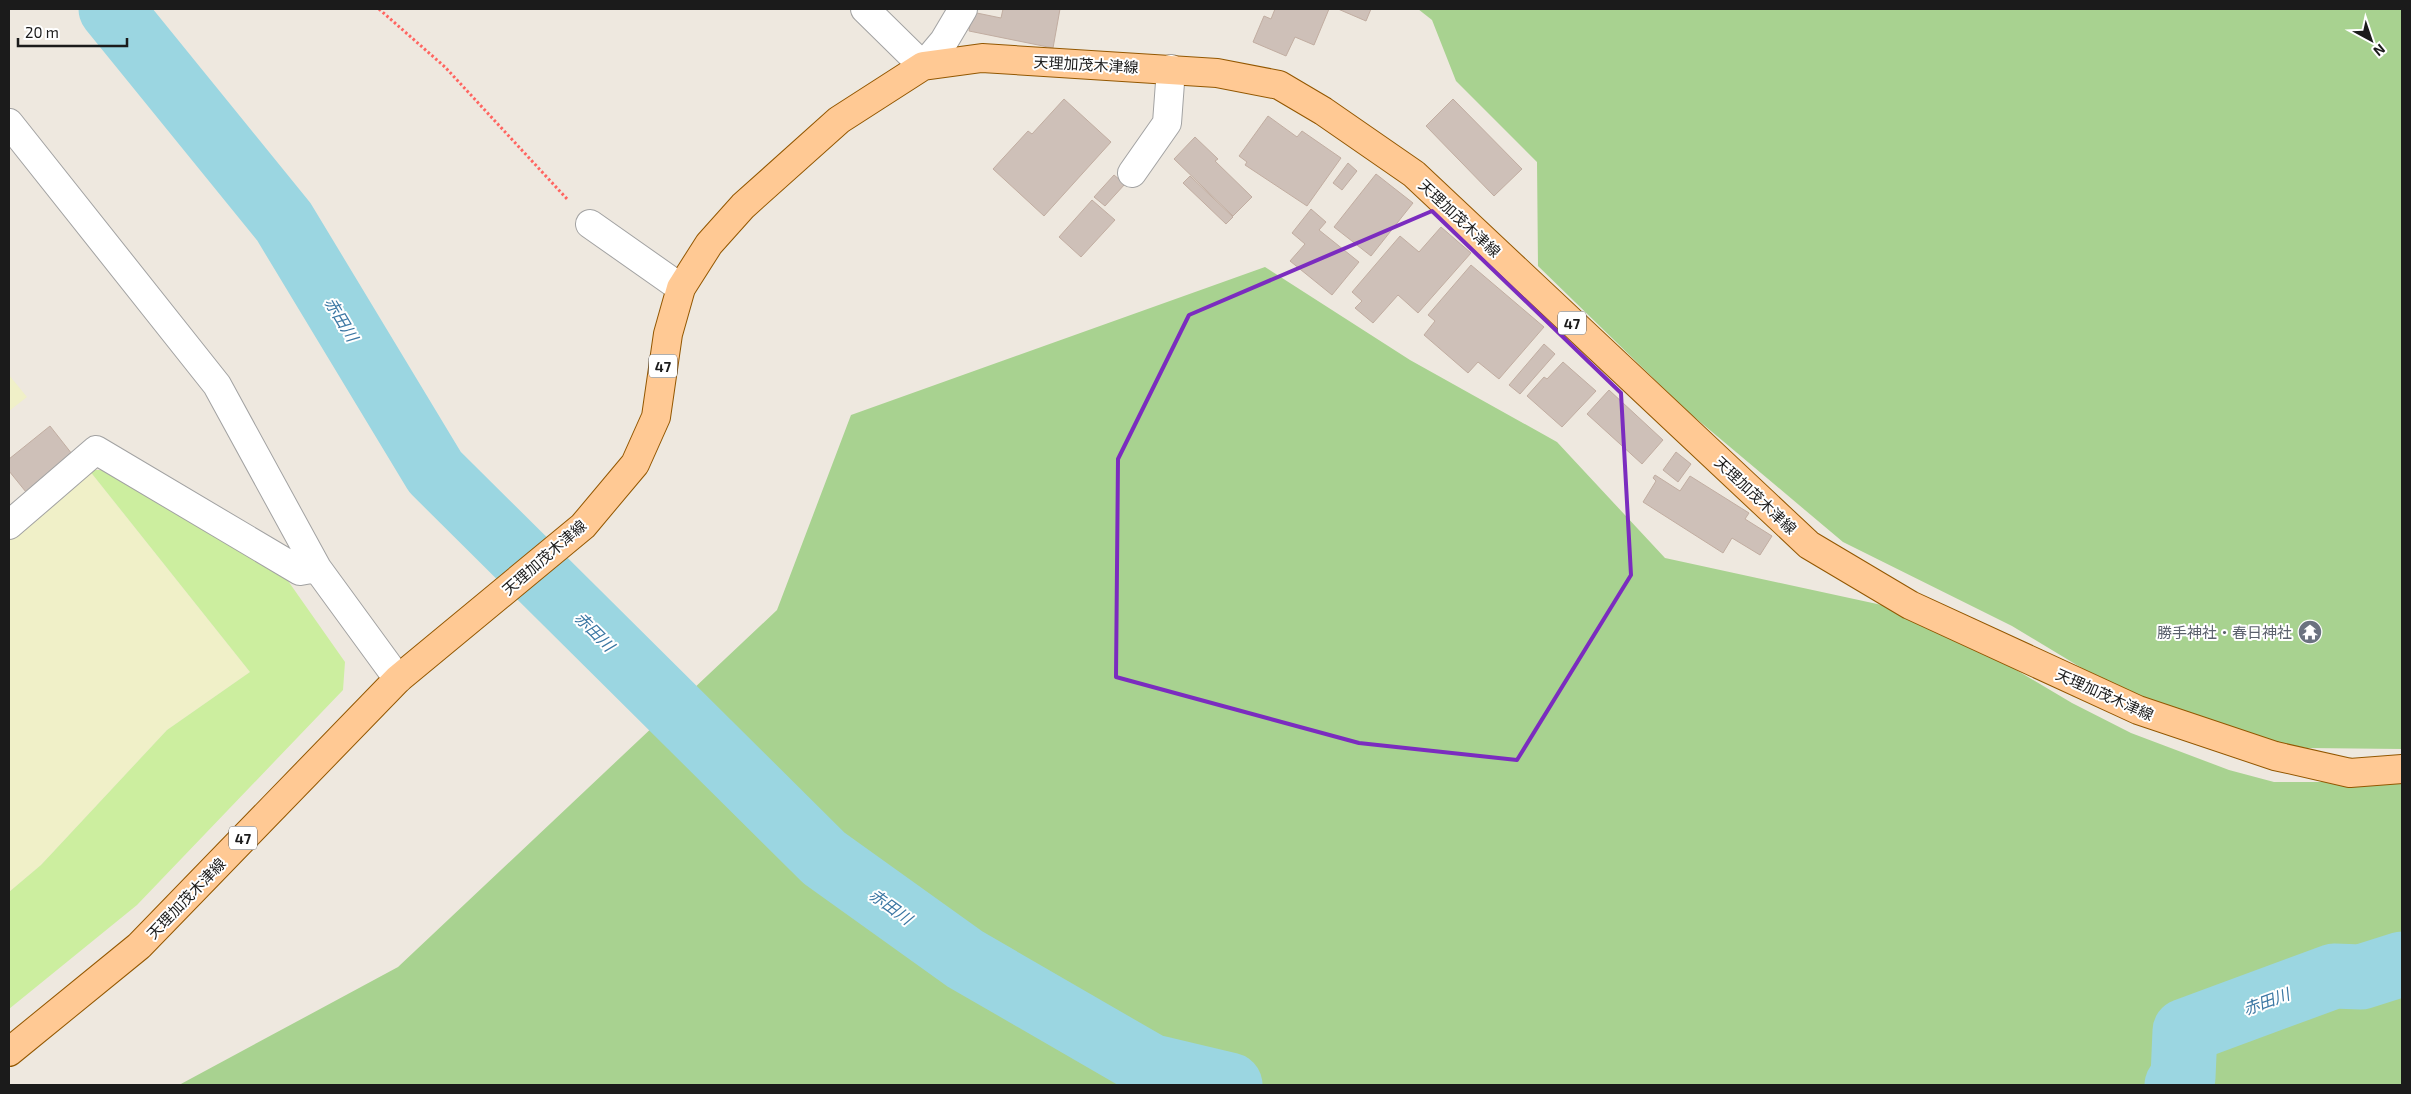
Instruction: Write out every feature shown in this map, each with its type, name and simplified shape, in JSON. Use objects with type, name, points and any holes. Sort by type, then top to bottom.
[{"type":"main road","name":"天理加茂木津線","points":[[9,1052],[139,946],[398,679],[583,526],[635,464],[656,417],[668,334],[681,288],[709,244],[743,206],[839,120],[922,66],[982,58],[1218,72],[1279,85],[1323,110],[1414,174],[1810,544],[1910,605],[2147,714],[2275,756],[2350,773],[2402,769]]},
{"type":"street","points":[[865,9],[922,66],[944,41],[963,9]]},
{"type":"street","points":[[1132,173],[1167,123],[1171,69]]},
{"type":"street","points":[[9,123],[217,385],[317,568],[398,679]]},
{"type":"street","points":[[590,224],[681,288]]},
{"type":"street","points":[[9,525],[96,450],[300,572],[317,568]]},
{"type":"path","points":[[379,9],[445,67],[590,224]]},
{"type":"highlighted area","points":[[1432,211],[1621,393],[1631,575],[1517,760],[1359,743],[1116,677],[1118,459],[1189,315]]},
{"type":"green space","points":[[1418,9],[2402,9],[2402,749],[2307,748],[2246,741],[2100,679],[2012,626],[1843,542],[1686,410],[1538,266],[1537,162],[1456,81],[1432,20]]},
{"type":"green space","points":[[1265,267],[1410,360],[1557,442],[1665,558],[1891,607],[2001,661],[2072,703],[2131,733],[2229,770],[2274,782],[2402,782],[2402,1085],[179,1085],[398,967],[777,610],[851,415]]},
{"type":"green space","points":[[9,375],[27,397],[9,411]]},
{"type":"green space","points":[[89,470],[250,672],[167,730],[41,865],[9,892],[9,538]]},
{"type":"green space","points":[[89,470],[105,470],[286,578],[345,662],[343,690],[137,905],[9,1009],[9,892],[41,865],[167,730],[250,672]]},
{"type":"building","points":[[1003,9],[1060,9],[1053,48],[969,31],[972,12],[1001,18]]},
{"type":"building","points":[[1275,9],[1329,9],[1314,45],[1295,37],[1286,56],[1253,42],[1264,16],[1271,19]]},
{"type":"building","points":[[1338,9],[1371,9],[1366,21]]},
{"type":"building","points":[[1064,99],[1111,142],[1044,216],[993,169],[1028,131],[1032,134]]},
{"type":"building","points":[[1453,99],[1522,169],[1494,196],[1426,126]]},
{"type":"building","points":[[1268,116],[1297,137],[1302,131],[1341,158],[1307,206],[1245,165],[1247,162],[1239,156]]},
{"type":"building","points":[[1195,137],[1218,159],[1215,161],[1252,197],[1233,216],[1174,159]]},
{"type":"building","points":[[1348,163],[1357,171],[1342,190],[1333,183]]},
{"type":"building","points":[[1376,174],[1413,203],[1371,256],[1334,227]]},
{"type":"building","points":[[1114,175],[1125,184],[1105,206],[1094,197]]},
{"type":"building","points":[[1190,176],[1233,217],[1226,224],[1183,183]]},
{"type":"building","points":[[1092,200],[1115,220],[1081,257],[1059,237]]},
{"type":"building","points":[[1311,209],[1326,222],[1319,230],[1359,262],[1332,295],[1290,261],[1305,244],[1292,233]]},
{"type":"building","points":[[1441,227],[1471,253],[1418,313],[1398,295],[1373,323],[1355,308],[1362,301],[1352,292],[1400,236],[1419,252]]},
{"type":"building","points":[[1471,265],[1544,327],[1499,379],[1478,362],[1468,373],[1424,335],[1435,321],[1428,315]]},
{"type":"building","points":[[1544,344],[1555,354],[1520,394],[1509,385]]},
{"type":"building","points":[[1563,362],[1596,391],[1562,427],[1527,396],[1544,377],[1547,379]]},
{"type":"building","points":[[1609,390],[1663,440],[1642,464],[1587,414]]},
{"type":"building","points":[[50,426],[72,454],[26,492],[9,471],[9,459]]},
{"type":"building","points":[[1676,452],[1691,464],[1678,482],[1663,470]]},
{"type":"building","points":[[1655,475],[1680,491],[1690,476],[1749,513],[1745,519],[1772,536],[1760,555],[1732,538],[1723,553],[1643,502],[1656,481],[1653,478]]},
{"type":"waterway","name":"赤田川","points":[[111,9],[284,222],[435,472],[824,858],[965,959],[1150,1066],[1230,1085]]},
{"type":"waterway","name":"赤田川","points":[[2177,1085],[2183,1077],[2185,1031],[2334,976],[2361,977],[2402,964]]},
{"type":"place","name":"勝手神社・春日神社","points":[[2310,632]]}]
